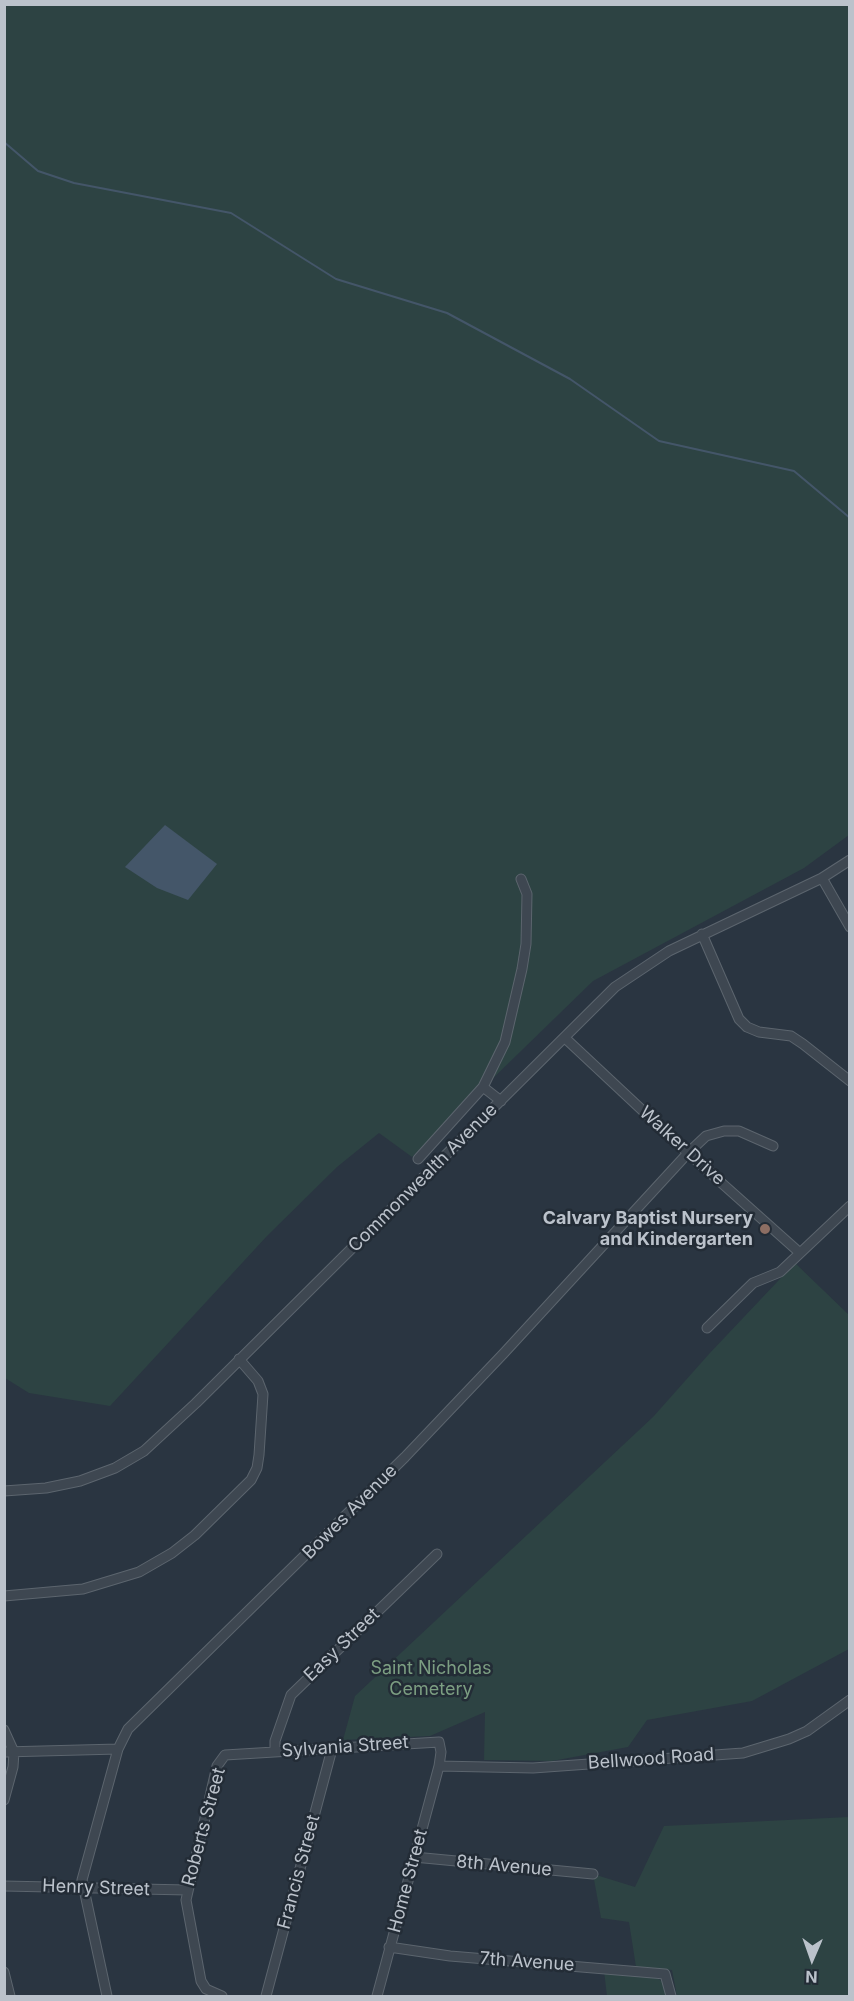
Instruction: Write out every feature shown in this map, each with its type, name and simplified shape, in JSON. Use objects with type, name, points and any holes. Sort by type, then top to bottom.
[{"type":"street","name":"Commonwealth Avenue","points":[[4,1491],[72,1483],[102,1474],[123,1464],[159,1438],[615,987],[669,951],[822,878],[849,860]]},
{"type":"street","points":[[822,878],[849,927]]},
{"type":"street","points":[[418,1159],[483,1087],[505,1041],[512,1018],[526,944],[527,894],[521,879]]},
{"type":"street","points":[[702,934],[739,1019],[747,1027],[759,1032],[791,1036],[849,1081]]},
{"type":"street","name":"Walker Drive","points":[[565,1038],[688,1153],[801,1253]]},
{"type":"street","points":[[483,1087],[501,1101]]},
{"type":"street","name":"Bowes Avenue","points":[[107,1996],[82,1880],[117,1749],[124,1735],[405,1457],[706,1136],[724,1131],[739,1131],[773,1146]]},
{"type":"street","points":[[707,1328],[753,1283],[780,1272],[849,1206]]},
{"type":"street","points":[[4,1596],[83,1589],[139,1572],[172,1553],[251,1480],[260,1455],[263,1394],[258,1381],[239,1359]]},
{"type":"street","name":"Easy Street","points":[[275,1752],[275,1741],[291,1695],[437,1554]]},
{"type":"street","name":"Bellwood Road","points":[[439,1766],[533,1768],[743,1753],[807,1731],[849,1700]]},
{"type":"street","points":[[4,1730],[13,1767],[4,1800]]},
{"type":"street","name":"Sylvania Street","points":[[225,1755],[439,1742],[441,1752],[439,1766]]},
{"type":"street","points":[[9,1752],[117,1749]]},
{"type":"street","name":"Francis Street","points":[[266,1996],[332,1749]]},
{"type":"street","name":"Roberts Street","points":[[222,1996],[206,1989],[201,1981],[187,1908],[187,1890],[217,1766],[225,1755]]},
{"type":"street","name":"Home Street","points":[[377,1996],[439,1766]]},
{"type":"street","name":"8th Avenue","points":[[414,1857],[593,1874]]},
{"type":"street","name":"Henry Street","points":[[4,1886],[187,1890]]},
{"type":"street","name":"7th Avenue","points":[[389,1947],[450,1956],[665,1974],[670,1996]]},
{"type":"street","points":[[4,1972],[10,1996]]},
{"type":"green space","points":[[4,5],[849,5],[849,835],[804,868],[593,981],[412,1157],[379,1133],[337,1167],[267,1236],[110,1406],[29,1393],[5,1378]]},
{"type":"green space","name":"Saint Nicholas Cemetery","points":[[795,1263],[849,1315],[849,1649],[752,1701],[647,1720],[628,1747],[552,1761],[484,1760],[485,1712],[430,1736],[343,1740],[355,1696],[653,1417]]},
{"type":"green space","points":[[849,1817],[849,1996],[677,1996],[672,1970],[636,1967],[629,1922],[601,1918],[593,1874],[635,1887],[664,1826]]},
{"type":"green space","points":[[604,1971],[654,1976],[663,1982],[668,1996],[607,1996]]},
{"type":"water","points":[[165,825],[217,864],[188,900],[157,888],[125,867]]},
{"type":"waterway","points":[[4,142],[38,171],[74,183],[231,213],[336,279],[447,313],[570,379],[659,441],[794,471],[850,518]]},
{"type":"place","name":"Calvary Baptist Nursery and Kindergarten","points":[[765,1229]]}]
